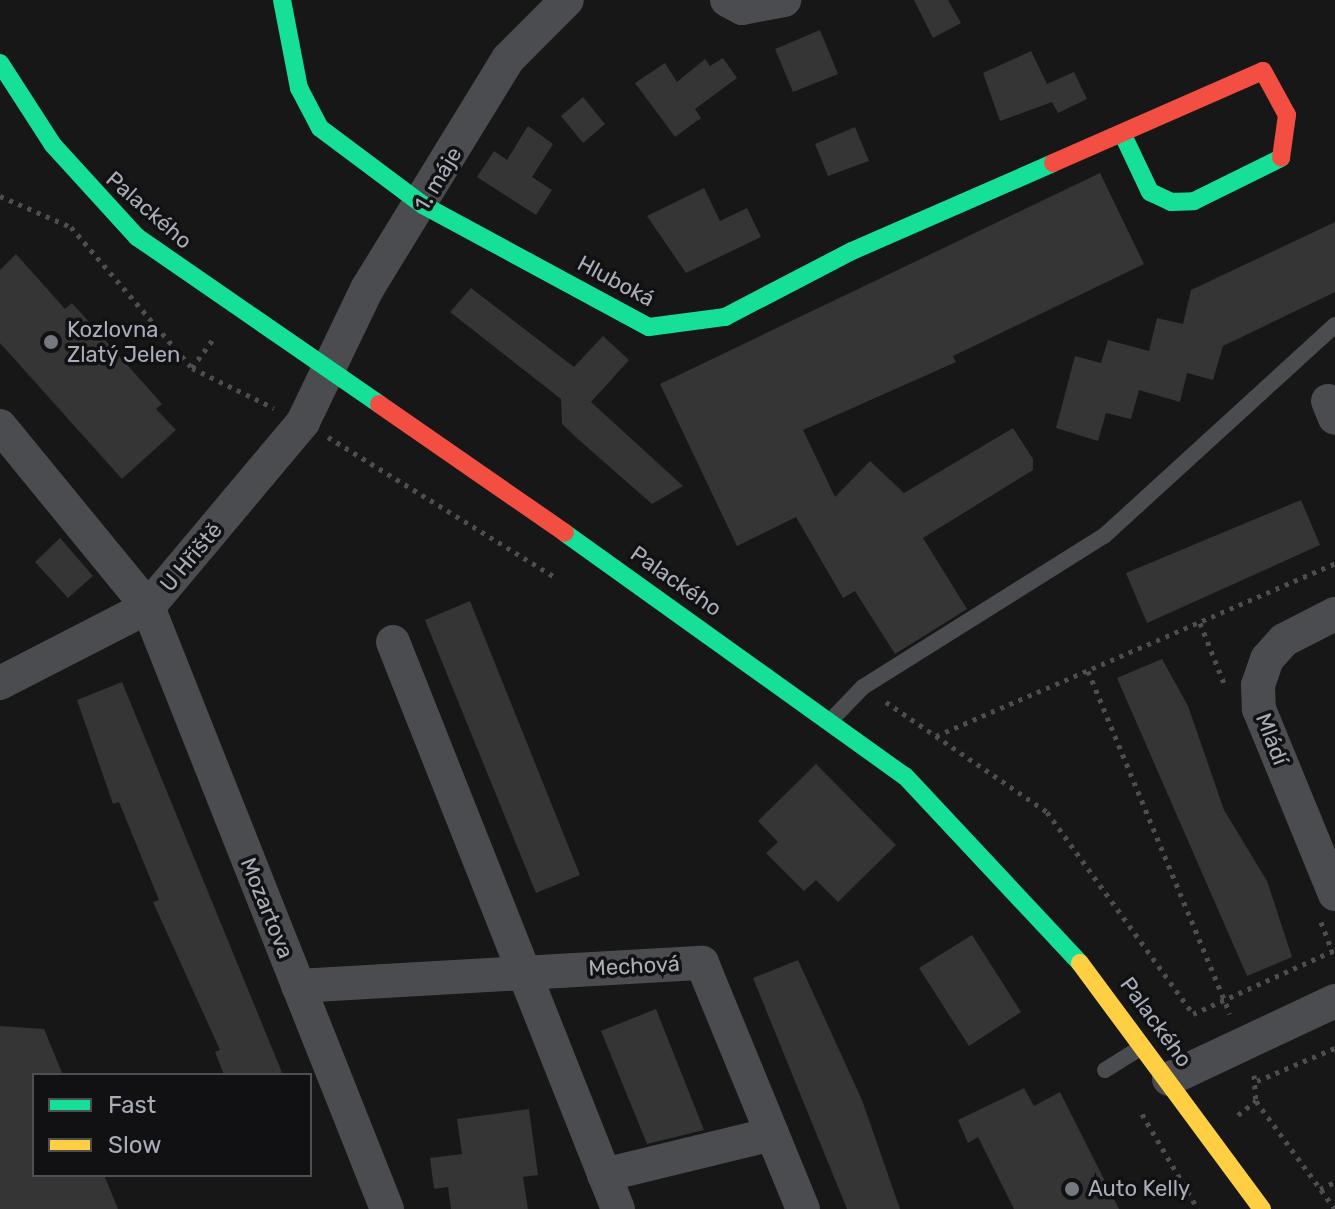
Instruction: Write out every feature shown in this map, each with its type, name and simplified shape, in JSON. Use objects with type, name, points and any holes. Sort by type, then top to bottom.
[{"type":"street","name":"Hluboká","points":[[282,0],[299,88],[320,128],[423,205],[649,327],[725,317],[852,251],[1123,135],[1263,71],[1287,115],[1288,141],[1278,164],[1194,201],[1171,202],[1150,192],[1123,135]]},
{"type":"street","name":"1. máje","points":[[328,371],[367,289],[423,205],[508,59],[567,0]]},
{"type":"street","points":[[727,0],[742,8],[784,0]]},
{"type":"street","name":"Palackého","points":[[0,63],[53,145],[111,213],[328,371],[833,718],[958,825],[1144,1046],[1262,1209]]},
{"type":"street","name":"U Hřiště","points":[[1,682],[148,607],[303,422],[328,371]]},
{"type":"street","name":"Mozartova","points":[[0,426],[148,607],[387,1209]]},
{"type":"street","name":"Mládí","points":[[1335,614],[1284,640],[1267,659],[1258,685],[1259,709],[1335,894]]},
{"type":"street","points":[[393,642],[618,1209]]},
{"type":"street","name":"Mechová","points":[[298,986],[702,963],[803,1209]]},
{"type":"street","points":[[1169,1079],[1241,1042],[1335,1001]]},
{"type":"street","points":[[604,1175],[772,1134]]},
{"type":"lane","points":[[833,718],[863,687],[1104,536],[1335,325]]},
{"type":"lane","points":[[1110,1067],[1144,1046]]},
{"type":"path","points":[[0,196],[71,227],[192,368],[303,422],[570,586]]},
{"type":"path","points":[[1335,563],[935,736],[1047,812],[1193,1014],[1335,950]]},
{"type":"path","points":[[1088,671],[1257,1081],[1256,1101],[1335,1209]]},
{"type":"path","points":[[1257,1081],[1335,1048]]},
{"type":"path","points":[[1110,1067],[1198,1209]]},
{"type":"path","points":[[1320,1189],[1335,1182]]},
{"type":"building","points":[[914,0],[948,0],[961,23],[933,38]]},
{"type":"building","points":[[820,30],[838,74],[793,92],[775,49]]},
{"type":"building","points":[[1031,51],[1047,84],[1074,72],[1087,99],[1058,113],[1052,102],[1000,121],[983,73]]},
{"type":"building","points":[[723,58],[737,78],[695,109],[701,118],[675,137],[635,83],[665,63],[677,82],[705,59],[710,66]]},
{"type":"building","points":[[583,97],[605,124],[583,143],[561,116]]},
{"type":"building","points":[[528,126],[553,144],[532,177],[552,190],[536,215],[477,177],[494,151],[507,160]]},
{"type":"building","points":[[855,127],[869,161],[828,176],[815,144]]},
{"type":"building","points":[[1100,173],[1144,264],[953,356],[956,362],[803,430],[835,497],[870,461],[904,493],[1013,428],[1033,459],[1033,470],[923,538],[967,609],[895,654],[855,591],[843,598],[796,517],[737,546],[660,384]]},
{"type":"building","points":[[704,188],[720,221],[747,208],[761,237],[686,273],[647,216]]},
{"type":"building","points":[[1335,222],[1335,292],[1223,346],[1213,380],[1187,373],[1180,402],[1139,390],[1131,419],[1106,413],[1098,441],[1056,428],[1075,356],[1101,363],[1108,340],[1149,351],[1157,318],[1183,324],[1191,290]]},
{"type":"building","points":[[16,254],[65,309],[72,303],[162,404],[156,409],[176,430],[122,479],[0,343],[0,270]]},
{"type":"building","points":[[471,288],[574,367],[603,336],[629,360],[591,402],[683,486],[652,504],[579,440],[562,424],[561,399],[450,312]]},
{"type":"building","points":[[1301,500],[1320,545],[1147,623],[1126,573]]},
{"type":"building","points":[[60,538],[93,576],[68,598],[35,562]]},
{"type":"building","points":[[470,601],[580,875],[536,893],[425,620]]},
{"type":"building","points":[[1162,659],[1188,706],[1224,810],[1267,881],[1292,957],[1247,976],[1117,678]]},
{"type":"building","points":[[122,682],[282,1073],[223,1073],[215,1052],[220,1050],[153,902],[159,900],[119,802],[113,804],[77,700]]},
{"type":"building","points":[[816,764],[896,845],[838,902],[816,880],[804,891],[766,853],[778,842],[758,821]]},
{"type":"building","points":[[972,935],[1021,1012],[969,1046],[919,968]]},
{"type":"building","points":[[798,960],[862,1100],[900,1209],[847,1209],[753,978]]},
{"type":"building","points":[[656,1009],[704,1130],[647,1144],[601,1031]]},
{"type":"building","points":[[0,1026],[44,1029],[62,1073],[32,1073],[32,1177],[105,1177],[118,1209],[0,1209]]},
{"type":"building","points":[[1024,1088],[1034,1106],[1060,1092],[1119,1209],[1014,1209],[978,1137],[968,1143],[958,1120]]},
{"type":"building","points":[[529,1109],[538,1175],[523,1177],[528,1209],[451,1209],[448,1187],[434,1189],[430,1158],[462,1154],[457,1119]]},
{"type":"traffic: fast","points":[[282,0],[299,88],[320,128],[423,205],[649,327],[725,317],[852,251],[1053,163]]},
{"type":"traffic: fast","points":[[0,63],[53,145],[137,237],[379,404]]},
{"type":"traffic: fast","points":[[1123,135],[1150,192],[1171,202],[1194,201],[1281,158]]},
{"type":"traffic: fast","points":[[565,533],[905,776],[1080,963]]},
{"type":"traffic: slow","points":[[1080,963],[1262,1209]]},
{"type":"traffic: jam","points":[[1053,163],[1263,71],[1287,115],[1281,158]]},
{"type":"traffic: jam","points":[[379,404],[565,533]]},
{"type":"place","name":"Kozlovna Zlatý Jelen","points":[[51,342]]},
{"type":"place","name":"Auto Kelly","points":[[1072,1189]]}]
